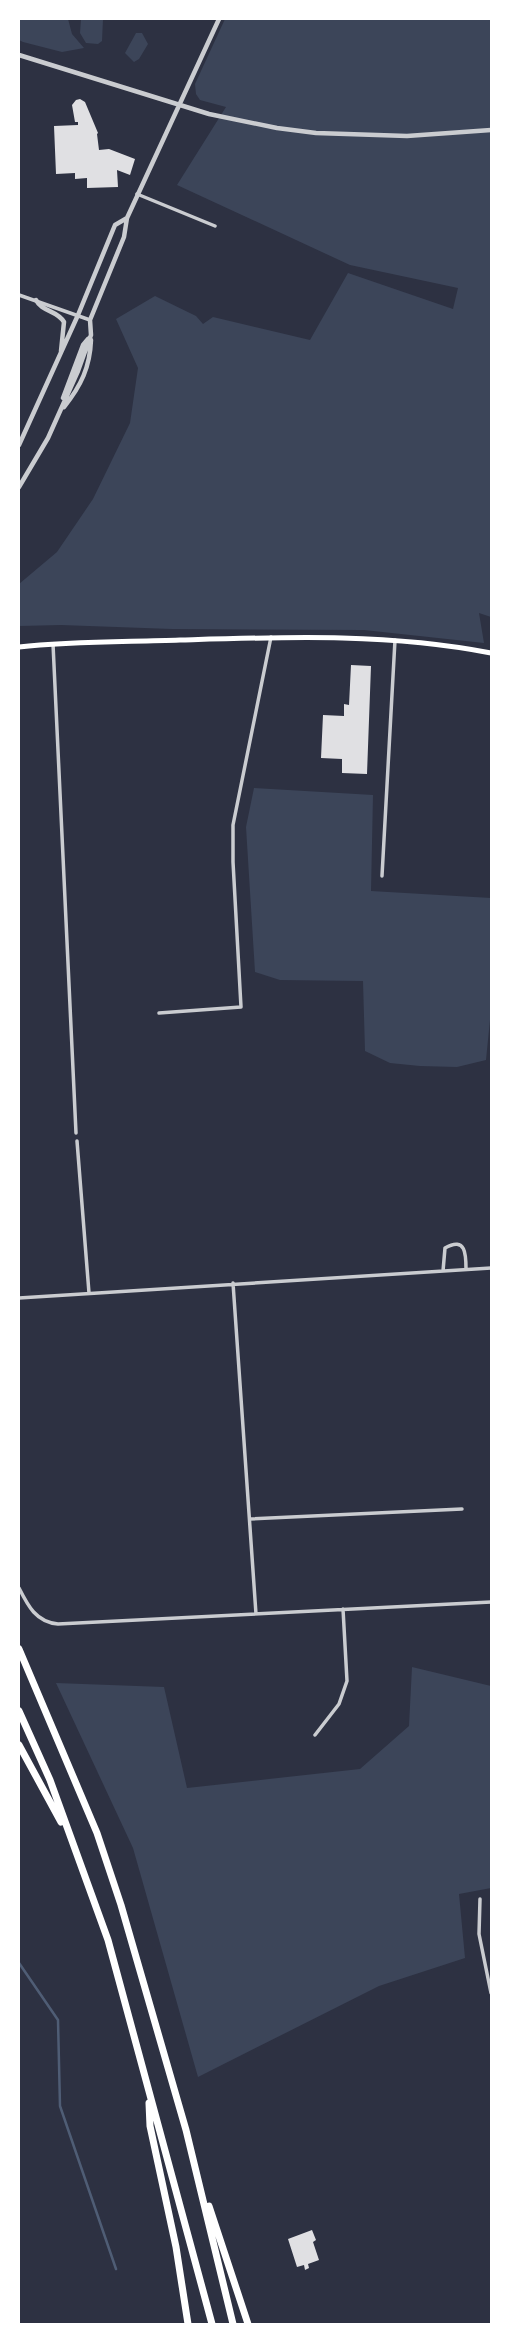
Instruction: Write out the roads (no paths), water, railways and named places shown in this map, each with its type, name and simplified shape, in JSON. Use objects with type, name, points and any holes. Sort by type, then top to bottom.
[{"type":"highway","points":[[19,1648],[97,1833],[139,1963],[186,2130],[227,2267],[248,2324]]},
{"type":"highway","points":[[19,1711],[50,1780],[108,1940],[212,2324]]},
{"type":"highway","points":[[19,1745],[75,1846]]},
{"type":"highway","points":[[149,2091],[150,2126],[176,2247],[188,2324]]},
{"type":"highway","points":[[186,2130],[233,2324]]},
{"type":"main road","points":[[19,647],[53,644],[271,637],[344,637],[395,640],[491,653]]},
{"type":"street","points":[[19,487],[48,438],[78,371],[91,335],[90,320],[124,237],[127,218],[180,106],[194,69],[219,19]]},
{"type":"street","points":[[19,55],[180,106],[251,124],[302,132],[424,136],[491,130]]},
{"type":"street","points":[[138,194],[215,226]]},
{"type":"street","points":[[19,445],[78,316],[115,225],[127,218]]},
{"type":"street","points":[[19,295],[90,320]]},
{"type":"street","points":[[36,300],[39,307],[58,314],[64,322],[65,328],[60,343],[61,352]]},
{"type":"street","points":[[159,1013],[241,1007],[232,840],[235,812],[271,637]]},
{"type":"street","points":[[382,876],[395,640]]},
{"type":"street","points":[[53,644],[69,1014],[76,1133]]},
{"type":"street","points":[[77,1142],[89,1293]]},
{"type":"street","points":[[443,1271],[445,1248],[456,1244],[462,1246],[465,1250],[466,1269]]},
{"type":"street","points":[[19,1298],[233,1283],[491,1268]]},
{"type":"street","points":[[233,1283],[256,1614]]},
{"type":"street","points":[[250,1519],[462,1509]]},
{"type":"street","points":[[19,1588],[32,1611],[43,1621],[58,1624],[491,1602]]},
{"type":"street","points":[[315,1735],[339,1704],[347,1681],[343,1609]]},
{"type":"street","points":[[480,1900],[479,1934],[491,1993]]},
{"type":"waterway","points":[[19,1963],[58,2020],[60,2106],[116,2269]]}]
